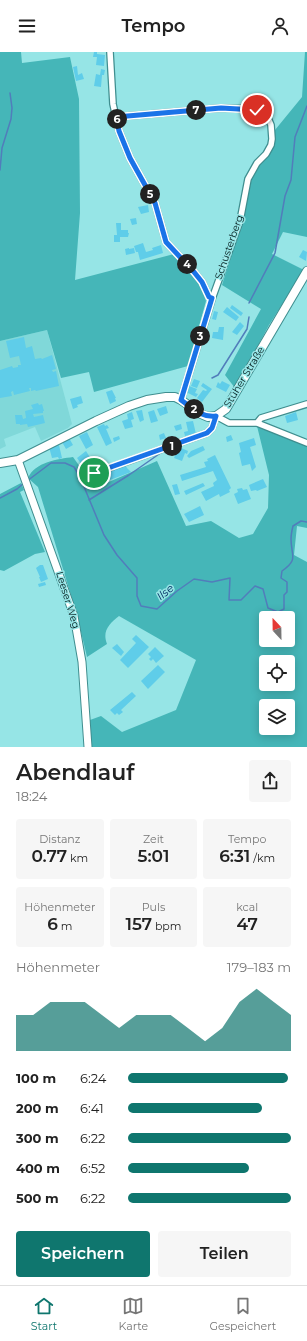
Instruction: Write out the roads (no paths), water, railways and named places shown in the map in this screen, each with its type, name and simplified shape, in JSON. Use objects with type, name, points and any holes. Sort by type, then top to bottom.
[{"type":"main road","name":"Stüher Straße","points":[[0,463],[18,460],[129,406],[162,397],[175,397],[201,414],[208,417],[216,416],[226,409],[307,271]]},
{"type":"street","points":[[110,52],[113,104],[119,131],[130,158],[155,203],[166,242],[194,272],[202,282],[209,297],[212,298]]},
{"type":"street","name":"Schusterberg","points":[[116,117],[221,108],[257,110],[261,111],[268,118],[272,132],[271,146],[266,154],[257,163],[248,179],[240,221],[212,298],[181,400]]},
{"type":"street","points":[[257,423],[261,418],[307,404]]},
{"type":"street","points":[[94,473],[207,433],[212,428],[216,416],[228,423],[257,423],[307,443]]},
{"type":"street","name":"Leeser Weg","points":[[18,460],[74,616],[82,662],[88,747]]},
{"type":"waterway","points":[[0,170],[2,148],[11,119],[12,108],[10,93]]},
{"type":"waterway","points":[[249,303],[275,253],[285,196],[291,180],[295,137],[307,106]]},
{"type":"waterway","points":[[212,378],[218,375],[247,329],[249,317]]},
{"type":"waterway","points":[[89,500],[162,452]]},
{"type":"waterway","name":"Ilse","points":[[27,481],[51,463],[65,463],[74,467],[80,477],[104,535],[117,555],[137,578],[137,596],[141,606],[157,609],[177,591],[194,579],[212,582],[230,578],[229,600],[241,600],[255,586],[263,589],[268,608],[278,612],[284,609],[284,595],[287,592],[287,582],[281,578],[282,571],[291,563],[293,557],[291,539],[293,526],[301,521],[307,522]]},
{"type":"waterway","name":"Ilse","points":[[0,498],[17,489],[24,483]]}]
